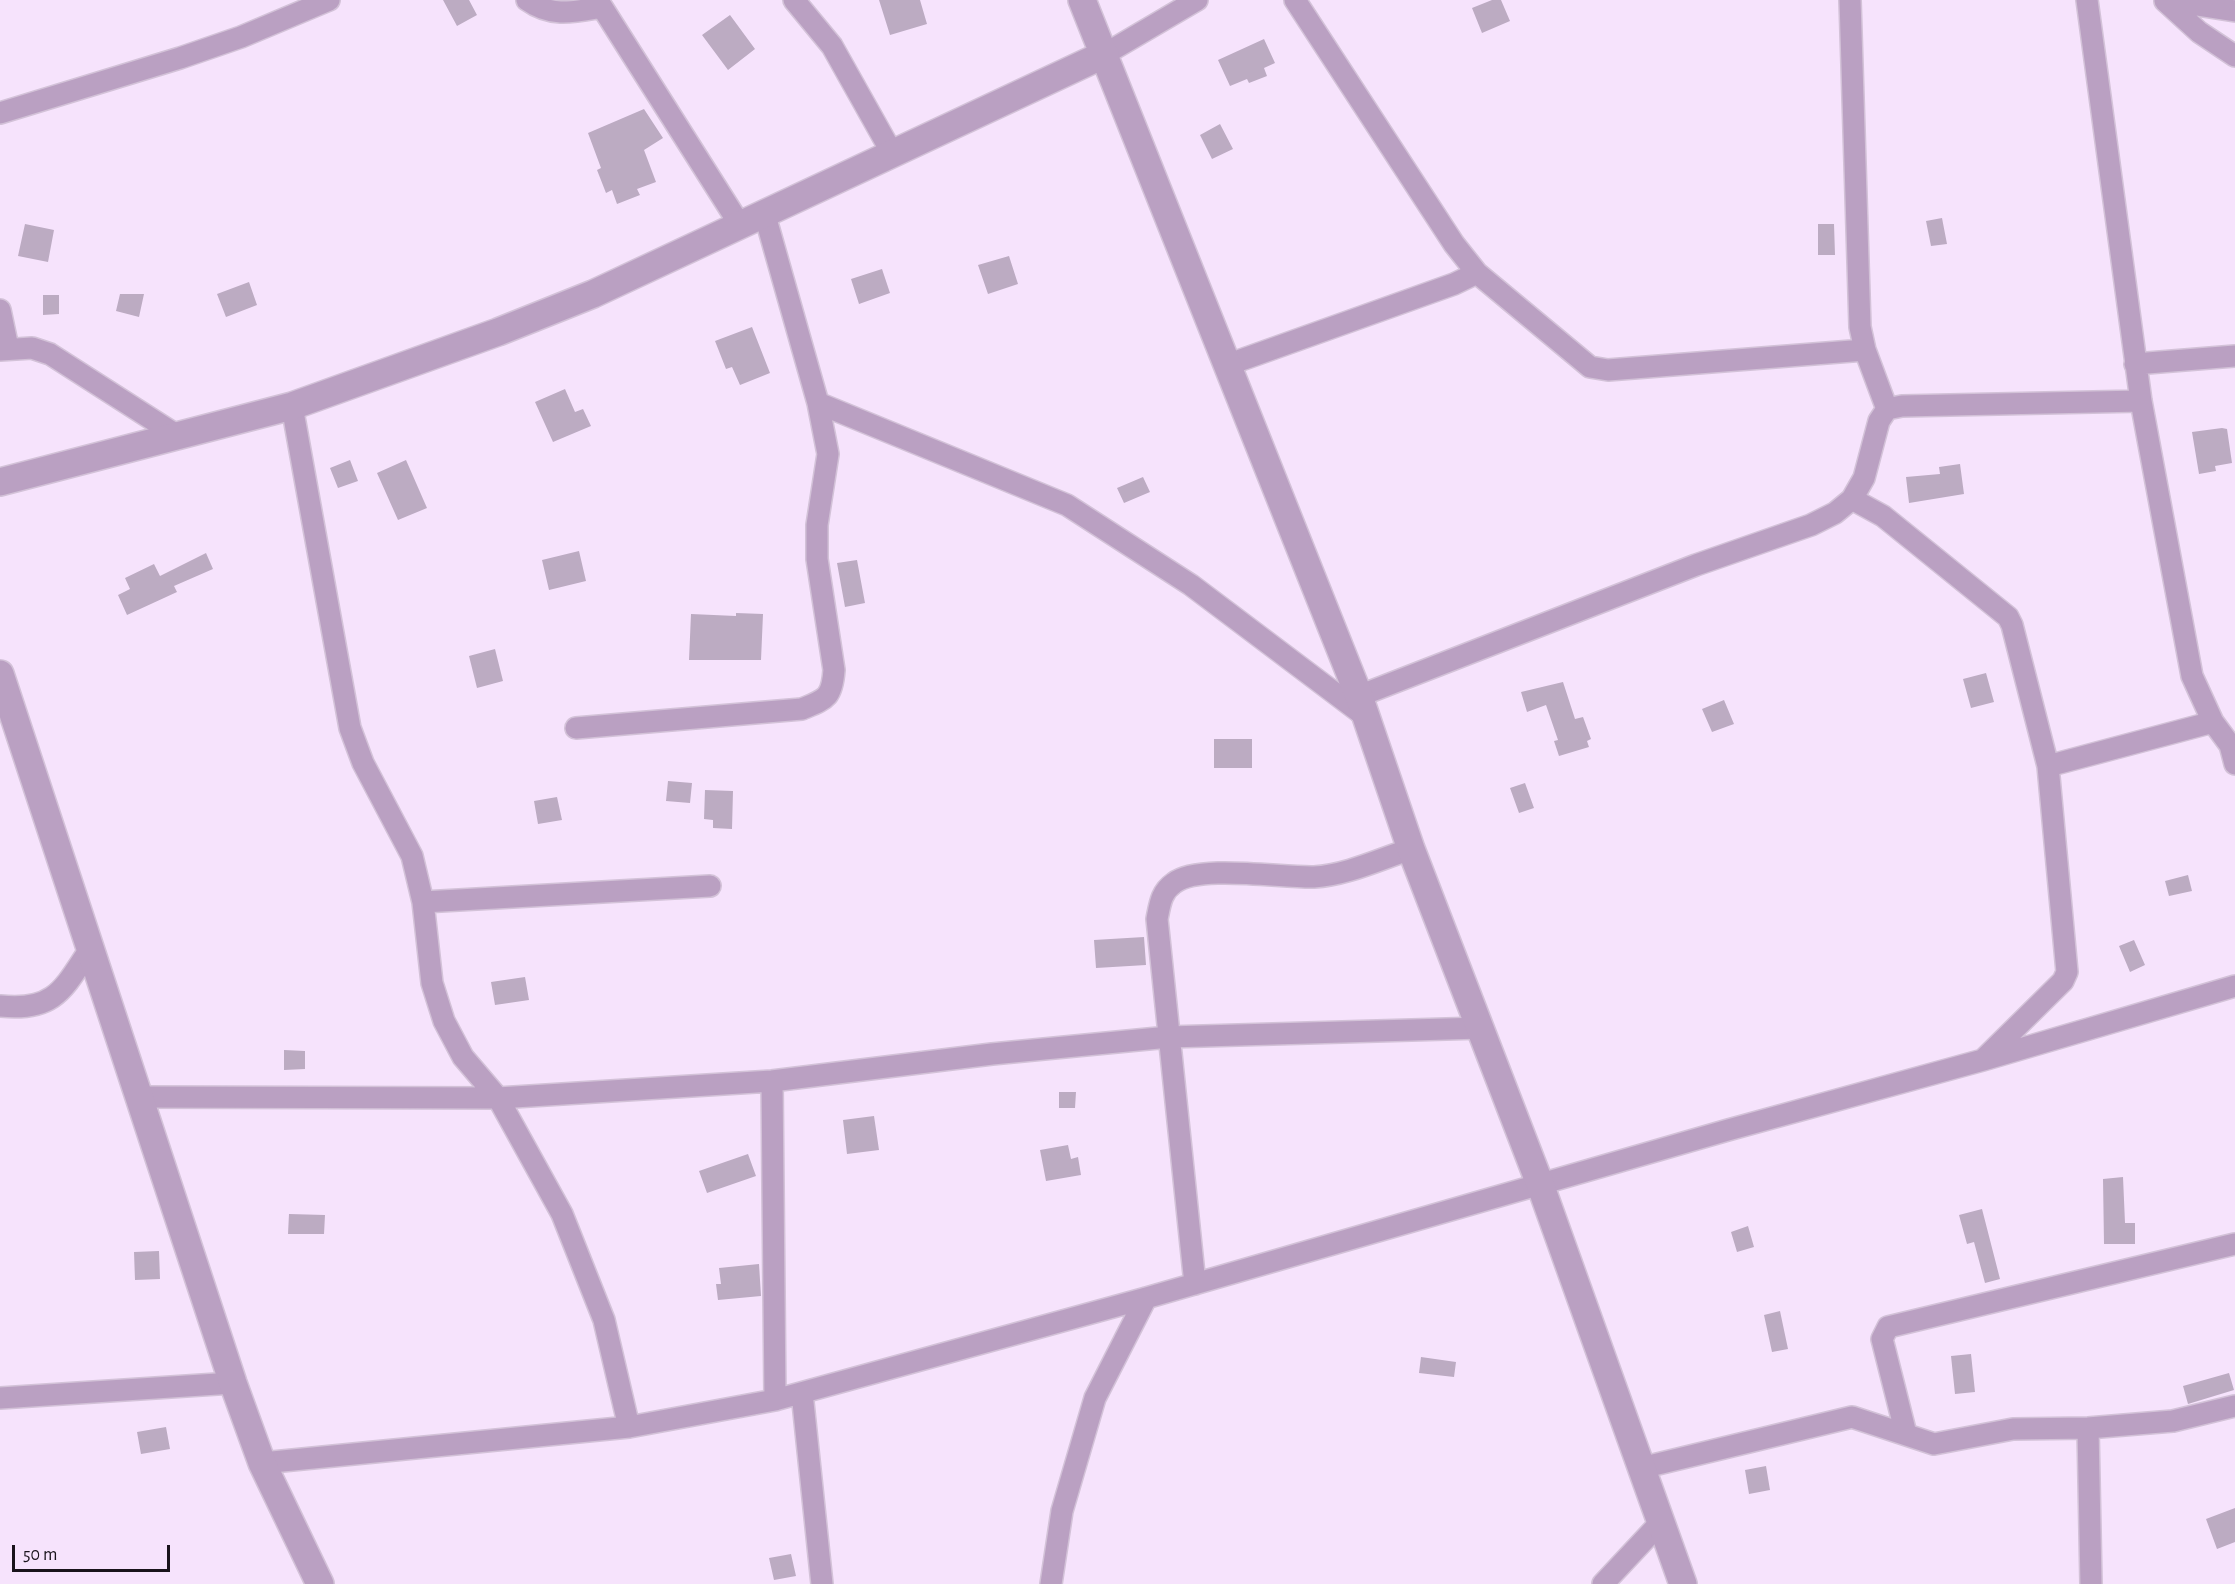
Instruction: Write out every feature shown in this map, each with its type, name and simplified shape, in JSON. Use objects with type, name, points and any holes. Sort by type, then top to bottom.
[{"type":"street","points":[[0,113],[190,55],[241,37],[329,0]]},
{"type":"street","points":[[527,0],[538,8],[561,14],[605,4],[740,225]]},
{"type":"street","points":[[794,0],[832,46],[892,153]]},
{"type":"street","points":[[1082,0],[1362,706],[1411,849],[1539,1184],[1683,1584]]},
{"type":"street","points":[[0,482],[292,406],[498,332],[593,294],[1105,54],[1197,0]]},
{"type":"street","points":[[1295,0],[1454,244],[1477,273],[1590,367],[1608,370],[1865,350]]},
{"type":"street","points":[[1850,0],[1860,327],[1865,350],[1887,409]]},
{"type":"street","points":[[2087,0],[2135,364],[2192,676],[2213,722],[2230,745],[2235,764]]},
{"type":"street","points":[[2165,0],[2235,11]]},
{"type":"street","points":[[2165,0],[2199,32],[2235,56]]},
{"type":"street","points":[[576,728],[801,709],[825,699],[832,688],[834,670],[817,559],[817,525],[828,454],[818,403],[764,212]]},
{"type":"street","points":[[1227,364],[1454,284],[1477,273]]},
{"type":"street","points":[[0,310],[4,349],[32,348],[50,354],[178,436]]},
{"type":"street","points":[[2135,364],[2235,356]]},
{"type":"street","points":[[1362,706],[1696,565],[1811,525],[1835,513],[1852,499],[1864,478],[1879,421],[1887,409],[1902,406],[2141,401]]},
{"type":"street","points":[[818,403],[1067,505],[1191,585],[1362,706]]},
{"type":"street","points":[[292,406],[350,728],[363,764],[412,856],[423,902],[432,983],[444,1021],[463,1057],[498,1098],[562,1214],[604,1320],[629,1427]]},
{"type":"street","points":[[1852,499],[1883,516],[2008,617],[2048,766],[2067,972],[2063,981],[1983,1060]]},
{"type":"street","points":[[0,674],[8,722],[90,948],[233,1383],[262,1463],[320,1584]]},
{"type":"street","points":[[2048,766],[2213,722]]},
{"type":"street","points":[[1195,1284],[1157,919],[1160,900],[1172,884],[1179,879],[1215,873],[1326,875],[1411,849]]},
{"type":"street","points":[[423,902],[710,886]]},
{"type":"street","points":[[0,1006],[38,1004],[60,993],[90,948]]},
{"type":"street","points":[[262,1463],[629,1427],[775,1400],[1146,1298],[2235,986]]},
{"type":"street","points":[[138,1097],[498,1098],[772,1081],[992,1054],[1168,1037],[1481,1028]]},
{"type":"street","points":[[772,1081],[775,1400]]},
{"type":"street","points":[[1905,1434],[1882,1339],[1888,1328],[2235,1244]]},
{"type":"street","points":[[1051,1584],[1062,1511],[1095,1398],[1146,1298]]},
{"type":"street","points":[[0,1398],[233,1383]]},
{"type":"street","points":[[802,1393],[822,1584]]},
{"type":"street","points":[[1641,1468],[1852,1417],[1934,1444],[2013,1429],[2088,1428],[2173,1421],[2235,1406]]},
{"type":"street","points":[[2088,1428],[2091,1584]]},
{"type":"street","points":[[1603,1584],[1661,1522]]},
{"type":"building","points":[[443,0],[469,0],[477,15],[457,26]]},
{"type":"building","points":[[879,0],[920,0],[927,24],[890,35]]},
{"type":"building","points":[[1492,0],[1501,0],[1510,21],[1482,33],[1472,8]]},
{"type":"building","points":[[730,15],[755,49],[728,70],[702,35]]},
{"type":"building","points":[[1264,39],[1275,63],[1264,68],[1267,76],[1249,83],[1247,79],[1230,86],[1218,60]]},
{"type":"building","points":[[644,109],[663,138],[644,150],[656,182],[637,189],[640,195],[617,204],[612,190],[606,193],[597,170],[601,168],[588,133]]},
{"type":"building","points":[[1220,124],[1233,149],[1212,159],[1200,135]]},
{"type":"building","points":[[1942,218],[1947,244],[1931,246],[1926,221]]},
{"type":"building","points":[[25,224],[54,230],[48,262],[18,256]]},
{"type":"building","points":[[1818,224],[1834,224],[1835,255],[1818,255]]},
{"type":"building","points":[[1009,256],[1018,284],[988,294],[978,265]]},
{"type":"building","points":[[882,269],[890,293],[859,304],[851,279]]},
{"type":"building","points":[[249,282],[257,305],[226,317],[217,294]]},
{"type":"building","points":[[120,294],[144,294],[139,317],[116,311]]},
{"type":"building","points":[[43,295],[59,295],[59,314],[43,315]]},
{"type":"building","points":[[752,327],[770,373],[740,385],[732,367],[726,369],[715,341]]},
{"type":"building","points":[[565,389],[575,412],[583,409],[591,426],[553,442],[535,402]]},
{"type":"building","points":[[2227,429],[2232,463],[2215,466],[2216,471],[2199,474],[2192,432]]},
{"type":"building","points":[[350,460],[358,481],[338,488],[330,468]]},
{"type":"building","points":[[406,460],[427,508],[398,520],[377,473]]},
{"type":"building","points":[[1960,464],[1964,494],[1909,503],[1906,477],[1940,474],[1939,467]]},
{"type":"building","points":[[1143,477],[1150,492],[1124,503],[1117,488]]},
{"type":"building","points":[[579,551],[586,581],[549,590],[542,560]]},
{"type":"building","points":[[206,553],[213,569],[174,586],[177,592],[127,615],[118,595],[130,589],[125,578],[154,564],[160,576]]},
{"type":"building","points":[[857,560],[865,603],[845,607],[837,563]]},
{"type":"building","points":[[736,613],[763,614],[761,660],[689,660],[691,614],[736,616]]},
{"type":"building","points":[[495,649],[503,681],[477,688],[469,656]]},
{"type":"building","points":[[1986,673],[1994,702],[1971,708],[1963,679]]},
{"type":"building","points":[[1563,682],[1575,719],[1583,717],[1591,739],[1587,741],[1589,747],[1559,756],[1554,741],[1558,740],[1546,705],[1527,712],[1521,692]]},
{"type":"building","points":[[1724,700],[1734,724],[1712,732],[1702,709]]},
{"type":"building","points":[[1214,739],[1252,739],[1252,768],[1214,768]]},
{"type":"building","points":[[668,781],[692,783],[690,803],[666,801]]},
{"type":"building","points":[[1525,783],[1534,808],[1519,813],[1510,788]]},
{"type":"building","points":[[705,790],[733,791],[732,829],[713,828],[713,820],[704,819]]},
{"type":"building","points":[[557,797],[562,820],[538,824],[534,801]]},
{"type":"building","points":[[2188,875],[2192,891],[2169,896],[2165,881]]},
{"type":"building","points":[[1144,937],[1146,965],[1096,968],[1094,940]]},
{"type":"building","points":[[2134,940],[2145,965],[2130,972],[2119,946]]},
{"type":"building","points":[[525,977],[529,1000],[495,1005],[491,982]]},
{"type":"building","points":[[284,1050],[305,1051],[305,1069],[284,1070]]},
{"type":"building","points":[[1059,1092],[1076,1092],[1075,1108],[1059,1108]]},
{"type":"building","points":[[874,1116],[879,1150],[847,1154],[843,1120]]},
{"type":"building","points":[[1068,1145],[1071,1159],[1078,1157],[1081,1175],[1046,1181],[1040,1150]]},
{"type":"building","points":[[748,1154],[756,1176],[707,1193],[699,1171]]},
{"type":"building","points":[[2123,1177],[2125,1223],[2135,1223],[2135,1244],[2104,1244],[2103,1179]]},
{"type":"building","points":[[1982,1209],[2000,1279],[1985,1283],[1974,1242],[1967,1244],[1959,1215]]},
{"type":"building","points":[[289,1214],[325,1215],[324,1234],[288,1234]]},
{"type":"building","points":[[1748,1226],[1754,1247],[1737,1252],[1731,1232]]},
{"type":"building","points":[[159,1251],[160,1279],[135,1280],[134,1252]]},
{"type":"building","points":[[759,1264],[761,1296],[718,1300],[716,1284],[721,1284],[719,1268]]},
{"type":"building","points":[[1780,1311],[1788,1349],[1772,1352],[1764,1315]]},
{"type":"building","points":[[1971,1354],[1975,1392],[1955,1394],[1951,1356]]},
{"type":"building","points":[[1421,1357],[1456,1362],[1454,1377],[1419,1373]]},
{"type":"building","points":[[2229,1373],[2234,1390],[2188,1404],[2183,1386]]},
{"type":"building","points":[[166,1427],[170,1449],[141,1454],[137,1432]]},
{"type":"building","points":[[1766,1466],[1770,1490],[1749,1494],[1745,1470]]},
{"type":"building","points":[[2235,1508],[2235,1542],[2217,1549],[2206,1519]]},
{"type":"building","points":[[791,1554],[796,1576],[774,1580],[769,1558]]}]
